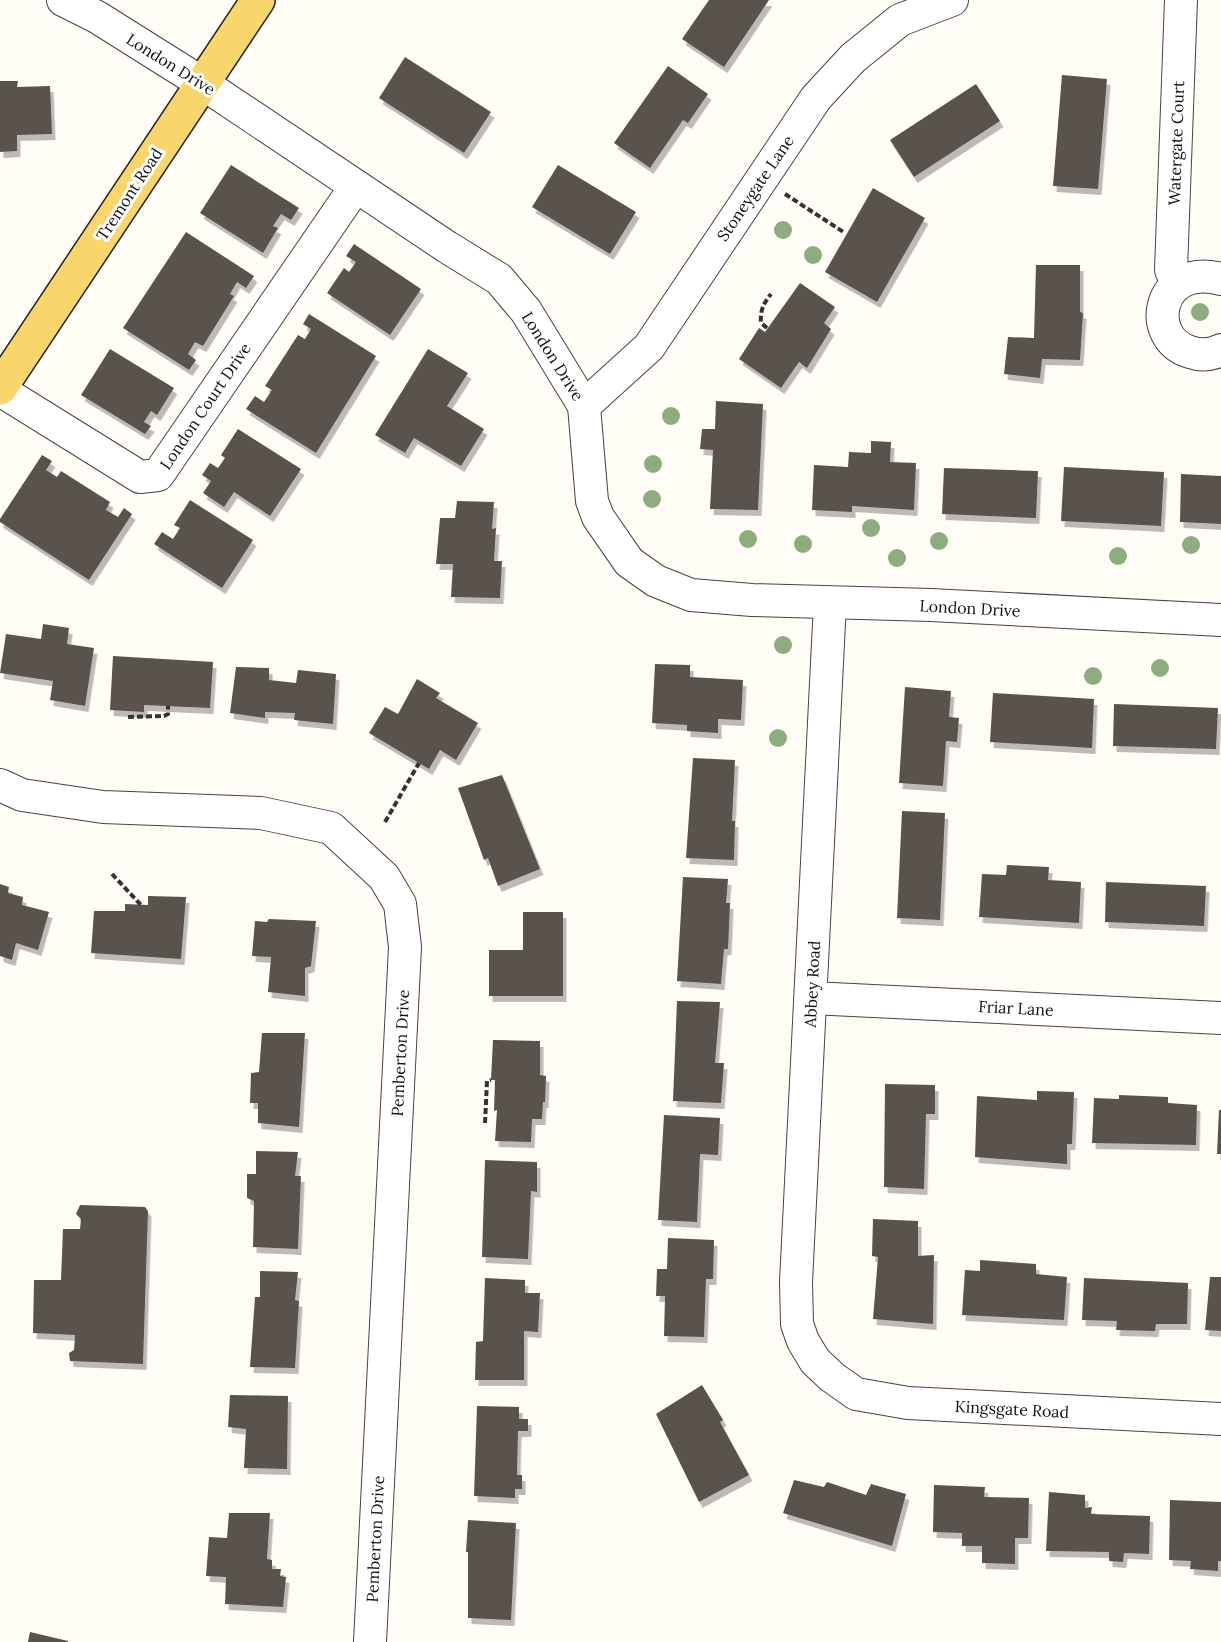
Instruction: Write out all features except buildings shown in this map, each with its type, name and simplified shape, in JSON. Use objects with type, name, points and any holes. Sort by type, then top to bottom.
[{"type":"main road","name":"Tremont Road","points":[[0,389],[258,0]]},
{"type":"street","name":"London Drive","points":[[63,0],[97,17],[202,83],[447,247],[499,279],[526,311],[584,406],[592,501],[598,517],[629,562],[656,580],[691,595],[1221,620]]},
{"type":"street","name":"Stoneygate Lane","points":[[584,406],[649,347],[816,98],[853,58],[900,20],[952,0]]},
{"type":"street","name":"Watergate Court","points":[[1176,284],[1171,270],[1181,0]]},
{"type":"street","name":"London Court Drive","points":[[0,389],[140,477],[158,475],[356,186]]},
{"type":"street","points":[[1221,279],[1206,275],[1191,277],[1176,284],[1167,297],[1162,312],[1164,327],[1172,341],[1184,351],[1199,355],[1221,350]]},
{"type":"street","name":"Abbey Road","points":[[815,1361],[796,1324],[796,1282],[830,603]]},
{"type":"street","name":"Pemberton Drive","points":[[0,785],[22,795],[103,807],[261,813],[331,828],[384,877],[400,904],[405,947],[370,1642]]},
{"type":"street","name":"Friar Lane","points":[[811,998],[1221,1018]]},
{"type":"street","name":"Kingsgate Road","points":[[815,1361],[832,1377],[856,1394],[908,1404],[1221,1419]]},
{"type":"path","points":[[784,194],[845,232]]},
{"type":"path","points":[[766,328],[761,323],[760,314],[771,294]]},
{"type":"path","points":[[128,717],[164,716],[168,714],[168,706]]},
{"type":"path","points":[[385,822],[419,763]]},
{"type":"path","points":[[112,874],[141,904]]},
{"type":"path","points":[[485,1123],[487,1081],[491,1080]]}]
